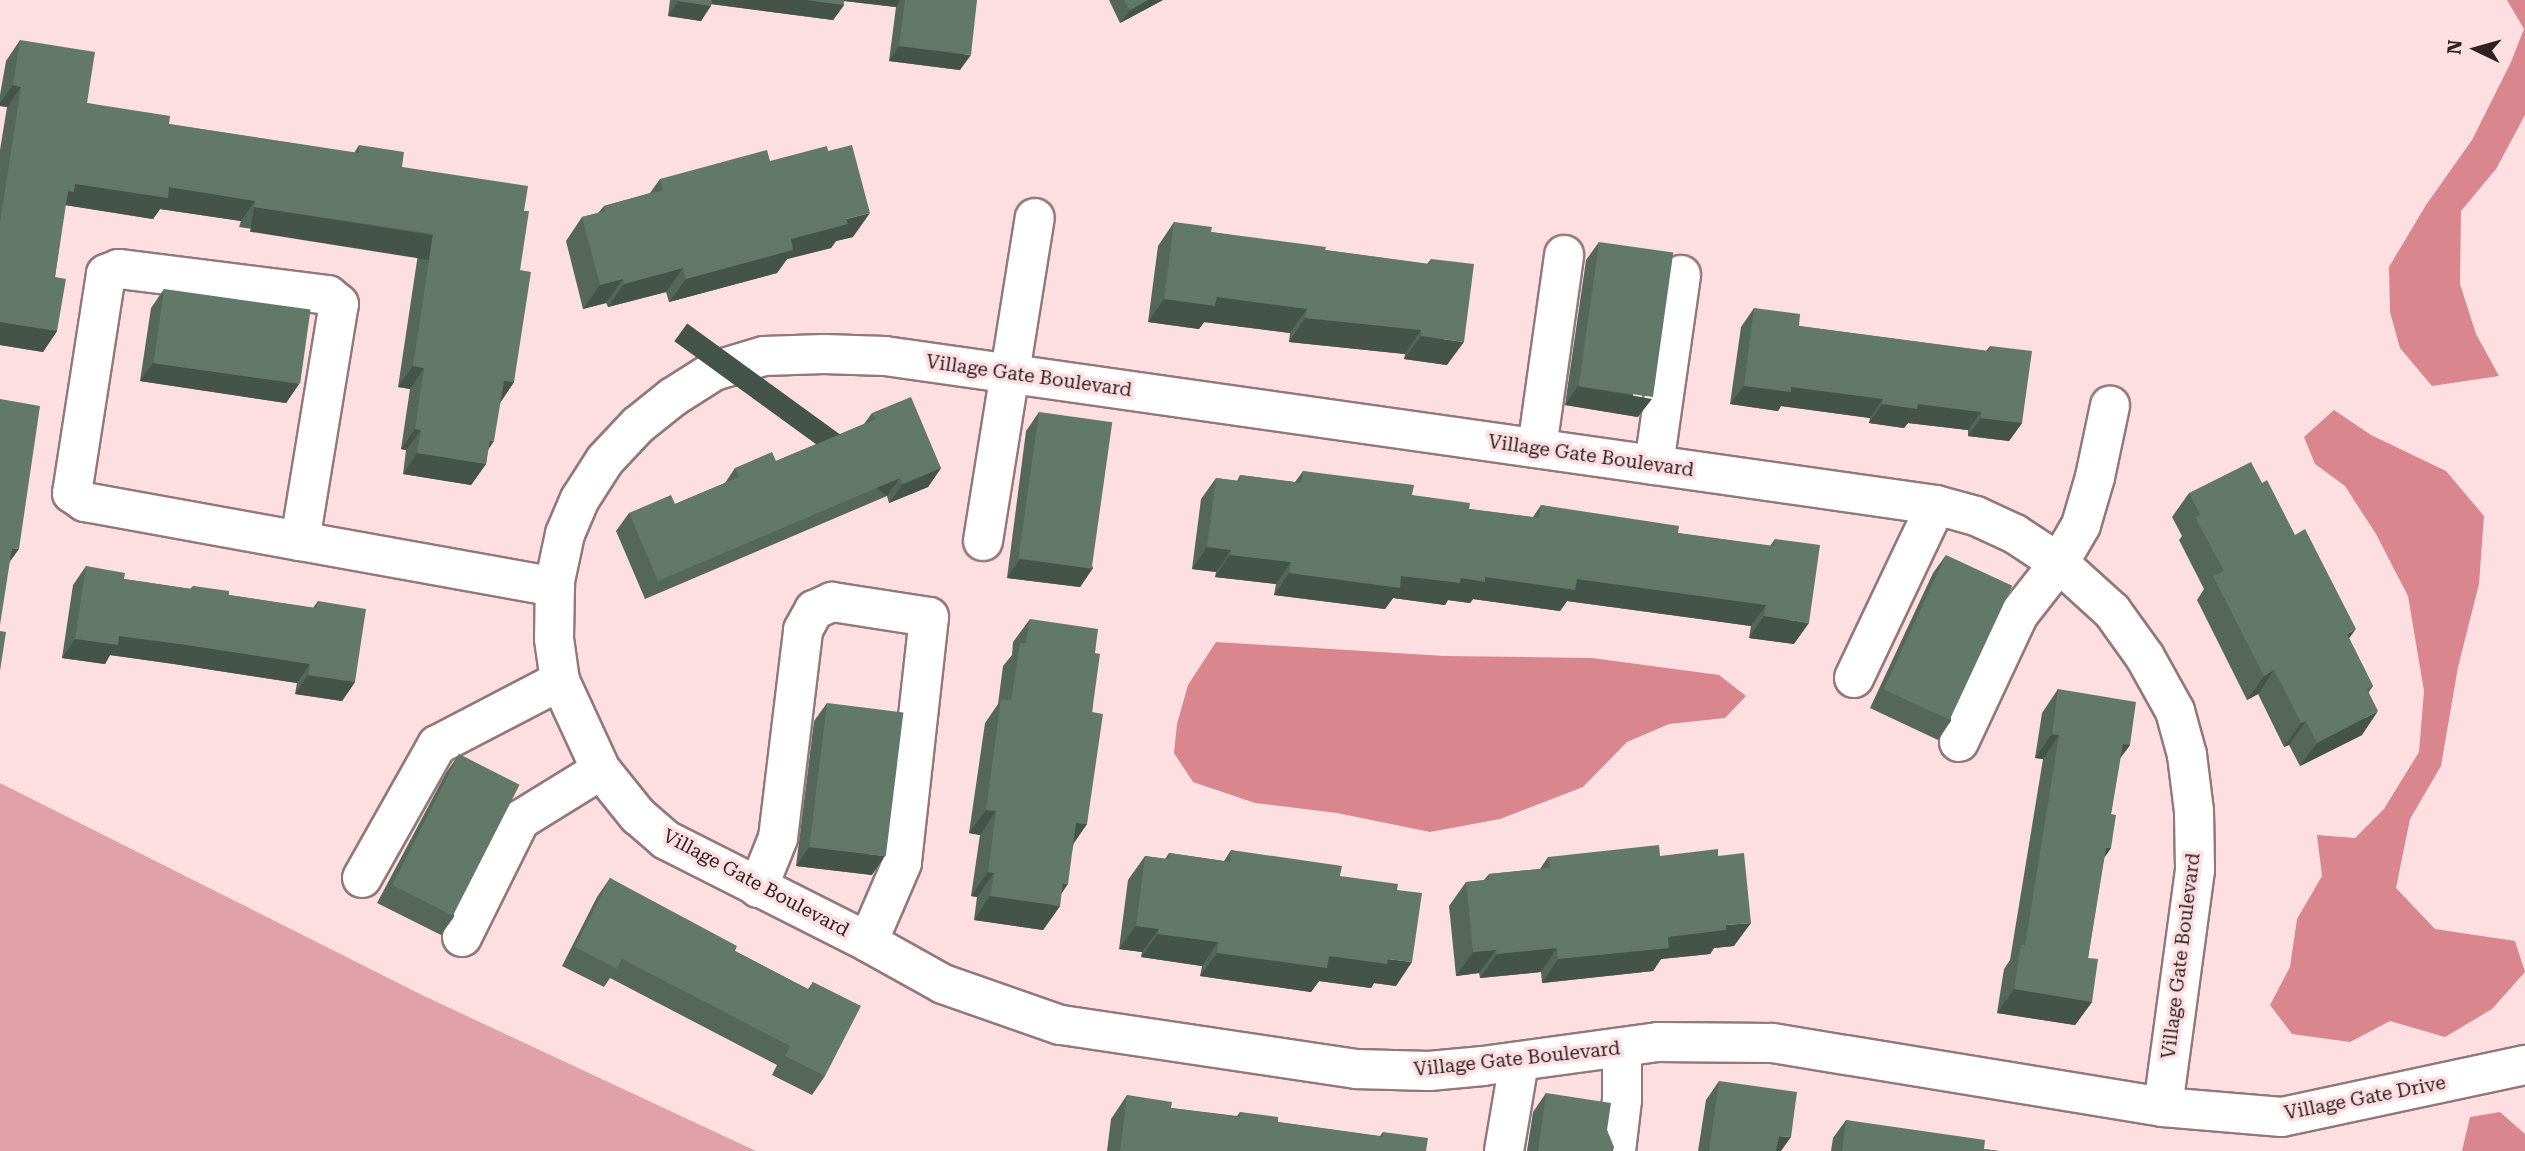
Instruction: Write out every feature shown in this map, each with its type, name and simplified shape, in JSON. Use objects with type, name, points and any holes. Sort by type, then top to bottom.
[{"type":"street","points":[[983,541],[1035,218]]},
{"type":"street","points":[[1537,448],[1564,255]]},
{"type":"street","points":[[300,541],[339,304],[328,295],[119,269],[106,274],[72,493],[85,502],[300,541],[555,587]]},
{"type":"street","points":[[1654,465],[1681,275]]},
{"type":"street","name":"Village Gate Boulevard","points":[[764,355],[885,356],[1537,448],[1936,505],[1976,516],[2015,534],[2059,563],[2112,611],[2145,657],[2175,711],[2187,755],[2194,811],[2195,870],[2163,1107],[1771,1043],[1658,1042],[1519,1062],[1429,1071],[1356,1069],[1060,1025],[963,994],[868,942],[666,840],[638,816],[601,770],[560,681],[554,639],[555,587],[565,534],[580,499],[605,460],[638,425],[673,397],[714,371],[764,355]]},
{"type":"street","points":[[1959,742],[2019,614],[2059,563],[2081,525],[2095,477],[2110,406]]},
{"type":"street","points":[[1854,678],[1936,505]]},
{"type":"street","points":[[758,888],[778,838],[803,630],[814,610],[832,602],[929,617],[902,863],[868,942]]},
{"type":"street","points":[[362,878],[437,745],[560,681]]},
{"type":"street","points":[[462,937],[520,820],[601,770]]},
{"type":"street","points":[[1616,1151],[1622,1100],[1622,1048]]},
{"type":"street","points":[[1504,1151],[1519,1062]]},
{"type":"street","name":"Village Gate Drive","points":[[2163,1107],[2282,1116],[2525,1065]]},
{"type":"shaded area","points":[[2507,0],[2525,0],[2525,115],[2496,169],[2461,211],[2460,284],[2476,334],[2499,376],[2432,386],[2400,348],[2390,312],[2389,267],[2426,205],[2472,140],[2511,62],[2524,29]]},
{"type":"shaded area","points":[[2334,410],[2371,435],[2446,471],[2484,516],[2479,584],[2458,667],[2441,766],[2410,819],[2396,888],[2435,929],[2515,941],[2525,972],[2492,1009],[2445,1037],[2390,1021],[2350,1042],[2292,1034],[2270,1005],[2290,967],[2297,919],[2322,876],[2317,835],[2355,838],[2384,809],[2419,752],[2424,691],[2408,596],[2376,534],[2345,486],[2315,464],[2304,437]]},
{"type":"shaded area","points":[[1216,642],[1445,656],[1592,658],[1719,675],[1746,696],[1725,718],[1669,724],[1627,742],[1583,787],[1500,819],[1430,832],[1337,813],[1255,803],[1193,782],[1174,753],[1177,724],[1188,685]]},
{"type":"shaded area","points":[[0,783],[424,996],[756,1151],[0,1151]]},
{"type":"shaded area","points":[[2500,1112],[2525,1134],[2525,1151],[2462,1151],[2470,1117]]},
{"type":"building","points":[[679,0],[712,0],[711,6]]},
{"type":"building","points":[[807,0],[844,0],[844,5]]},
{"type":"building","points":[[905,0],[977,0],[971,55],[899,46]]},
{"type":"building","points":[[1124,0],[1148,0],[1130,10]]},
{"type":"building","points":[[20,40],[95,52],[87,103],[170,116],[169,124],[359,153],[359,145],[404,152],[402,167],[528,186],[524,211],[529,211],[520,270],[531,272],[514,382],[504,381],[494,441],[490,440],[486,464],[417,453],[421,430],[415,429],[424,368],[413,366],[433,234],[254,207],[255,201],[169,187],[168,198],[75,184],[74,192],[68,191],[55,277],[66,279],[57,331],[0,322],[0,222],[21,87],[13,85]]},
{"type":"building","points":[[852,145],[870,213],[846,219],[848,224],[791,239],[793,250],[686,279],[683,268],[624,284],[623,279],[600,285],[582,217],[605,211],[604,206],[663,190],[660,179],[767,150],[770,161],[827,146],[828,151]]},
{"type":"building","points":[[1174,222],[1212,227],[1211,232],[1326,247],[1325,250],[1430,264],[1431,259],[1474,264],[1464,342],[1421,336],[1421,330],[1305,318],[1307,309],[1217,297],[1215,306],[1164,299]]},
{"type":"building","points":[[1599,242],[1673,252],[1653,397],[1579,387]]},
{"type":"building","points":[[164,289],[311,310],[300,384],[154,363]]},
{"type":"building","points":[[1754,308],[1800,314],[1799,326],[1989,351],[1990,346],[2032,351],[2022,423],[1981,418],[1981,412],[1918,404],[1917,409],[1882,404],[1883,399],[1791,387],[1791,392],[1744,386]]},
{"type":"building","points":[[911,397],[941,468],[903,484],[900,478],[658,581],[629,513],[671,495],[675,504],[739,477],[735,468],[772,452],[776,461],[876,419],[872,413]]},
{"type":"building","points":[[0,399],[40,406],[19,549],[12,548],[0,625]]},
{"type":"building","points":[[1039,412],[1112,422],[1092,569],[1018,559]]},
{"type":"building","points":[[2251,462],[2262,483],[2267,480],[2295,535],[2305,529],[2356,629],[2347,634],[2373,686],[2367,689],[2378,711],[2317,743],[2306,721],[2301,723],[2274,670],[2264,676],[2213,576],[2224,571],[2195,517],[2200,515],[2189,493]]},
{"type":"building","points":[[1303,471],[1414,485],[1412,495],[1470,503],[1469,509],[1539,518],[1541,505],[1679,526],[1678,533],[1774,546],[1775,539],[1820,545],[1809,623],[1764,616],[1766,605],[1577,579],[1575,590],[1485,577],[1485,582],[1461,578],[1460,583],[1401,576],[1400,588],[1289,573],[1291,562],[1230,555],[1231,550],[1207,547],[1216,478],[1240,481],[1240,475],[1301,483]]},
{"type":"building","points":[[1946,555],[2012,586],[1950,720],[1883,689]]},
{"type":"building","points":[[86,566],[125,573],[124,579],[192,589],[193,586],[229,591],[229,595],[316,608],[318,601],[366,609],[355,682],[308,675],[310,664],[187,645],[119,636],[118,645],[75,639]]},
{"type":"building","points":[[1030,619],[1098,629],[1095,653],[1100,654],[1092,712],[1103,714],[1087,824],[1076,823],[1068,884],[1063,883],[1060,906],[990,896],[994,873],[988,872],[996,811],[986,810],[1001,699],[1011,700],[1020,643],[1026,643]]},
{"type":"building","points":[[0,631],[6,632],[0,671]]},
{"type":"building","points":[[2058,689],[2136,702],[2130,745],[2123,744],[2111,814],[2116,815],[2111,848],[2106,848],[2088,958],[2098,959],[2092,1002],[2014,989],[2021,945],[2025,945],[2059,735],[2052,734]]},
{"type":"building","points":[[827,703],[903,712],[886,856],[809,847]]},
{"type":"building","points":[[459,754],[520,785],[453,916],[392,885]]},
{"type":"building","points":[[1659,845],[1660,856],[1718,849],[1718,856],[1744,853],[1751,923],[1726,925],[1726,930],[1668,937],[1669,948],[1558,959],[1557,948],[1497,954],[1496,950],[1473,952],[1466,882],[1489,880],[1489,874],[1550,868],[1548,857]]},
{"type":"building","points":[[1231,850],[1342,866],[1340,876],[1398,884],[1397,890],[1422,893],[1412,962],[1388,959],[1387,964],[1329,956],[1327,968],[1217,953],[1218,942],[1158,934],[1159,929],[1136,926],[1145,856],[1168,859],[1169,853],[1230,862]]},
{"type":"building","points":[[610,878],[737,946],[735,951],[809,990],[813,982],[861,1006],[825,1076],[785,1056],[790,1046],[622,959],[617,969],[575,947]]},
{"type":"building","points":[[1719,1081],[1797,1092],[1791,1137],[1779,1136],[1776,1151],[1709,1151]]},
{"type":"building","points":[[1546,1093],[1611,1103],[1607,1130],[1613,1151],[1538,1151]]},
{"type":"building","points":[[1127,1095],[1172,1102],[1171,1108],[1240,1117],[1240,1112],[1278,1117],[1278,1122],[1383,1137],[1383,1132],[1428,1138],[1426,1151],[1120,1151]]},
{"type":"building","points":[[1846,1120],[1985,1140],[1984,1149],[1999,1151],[1842,1151]]}]
